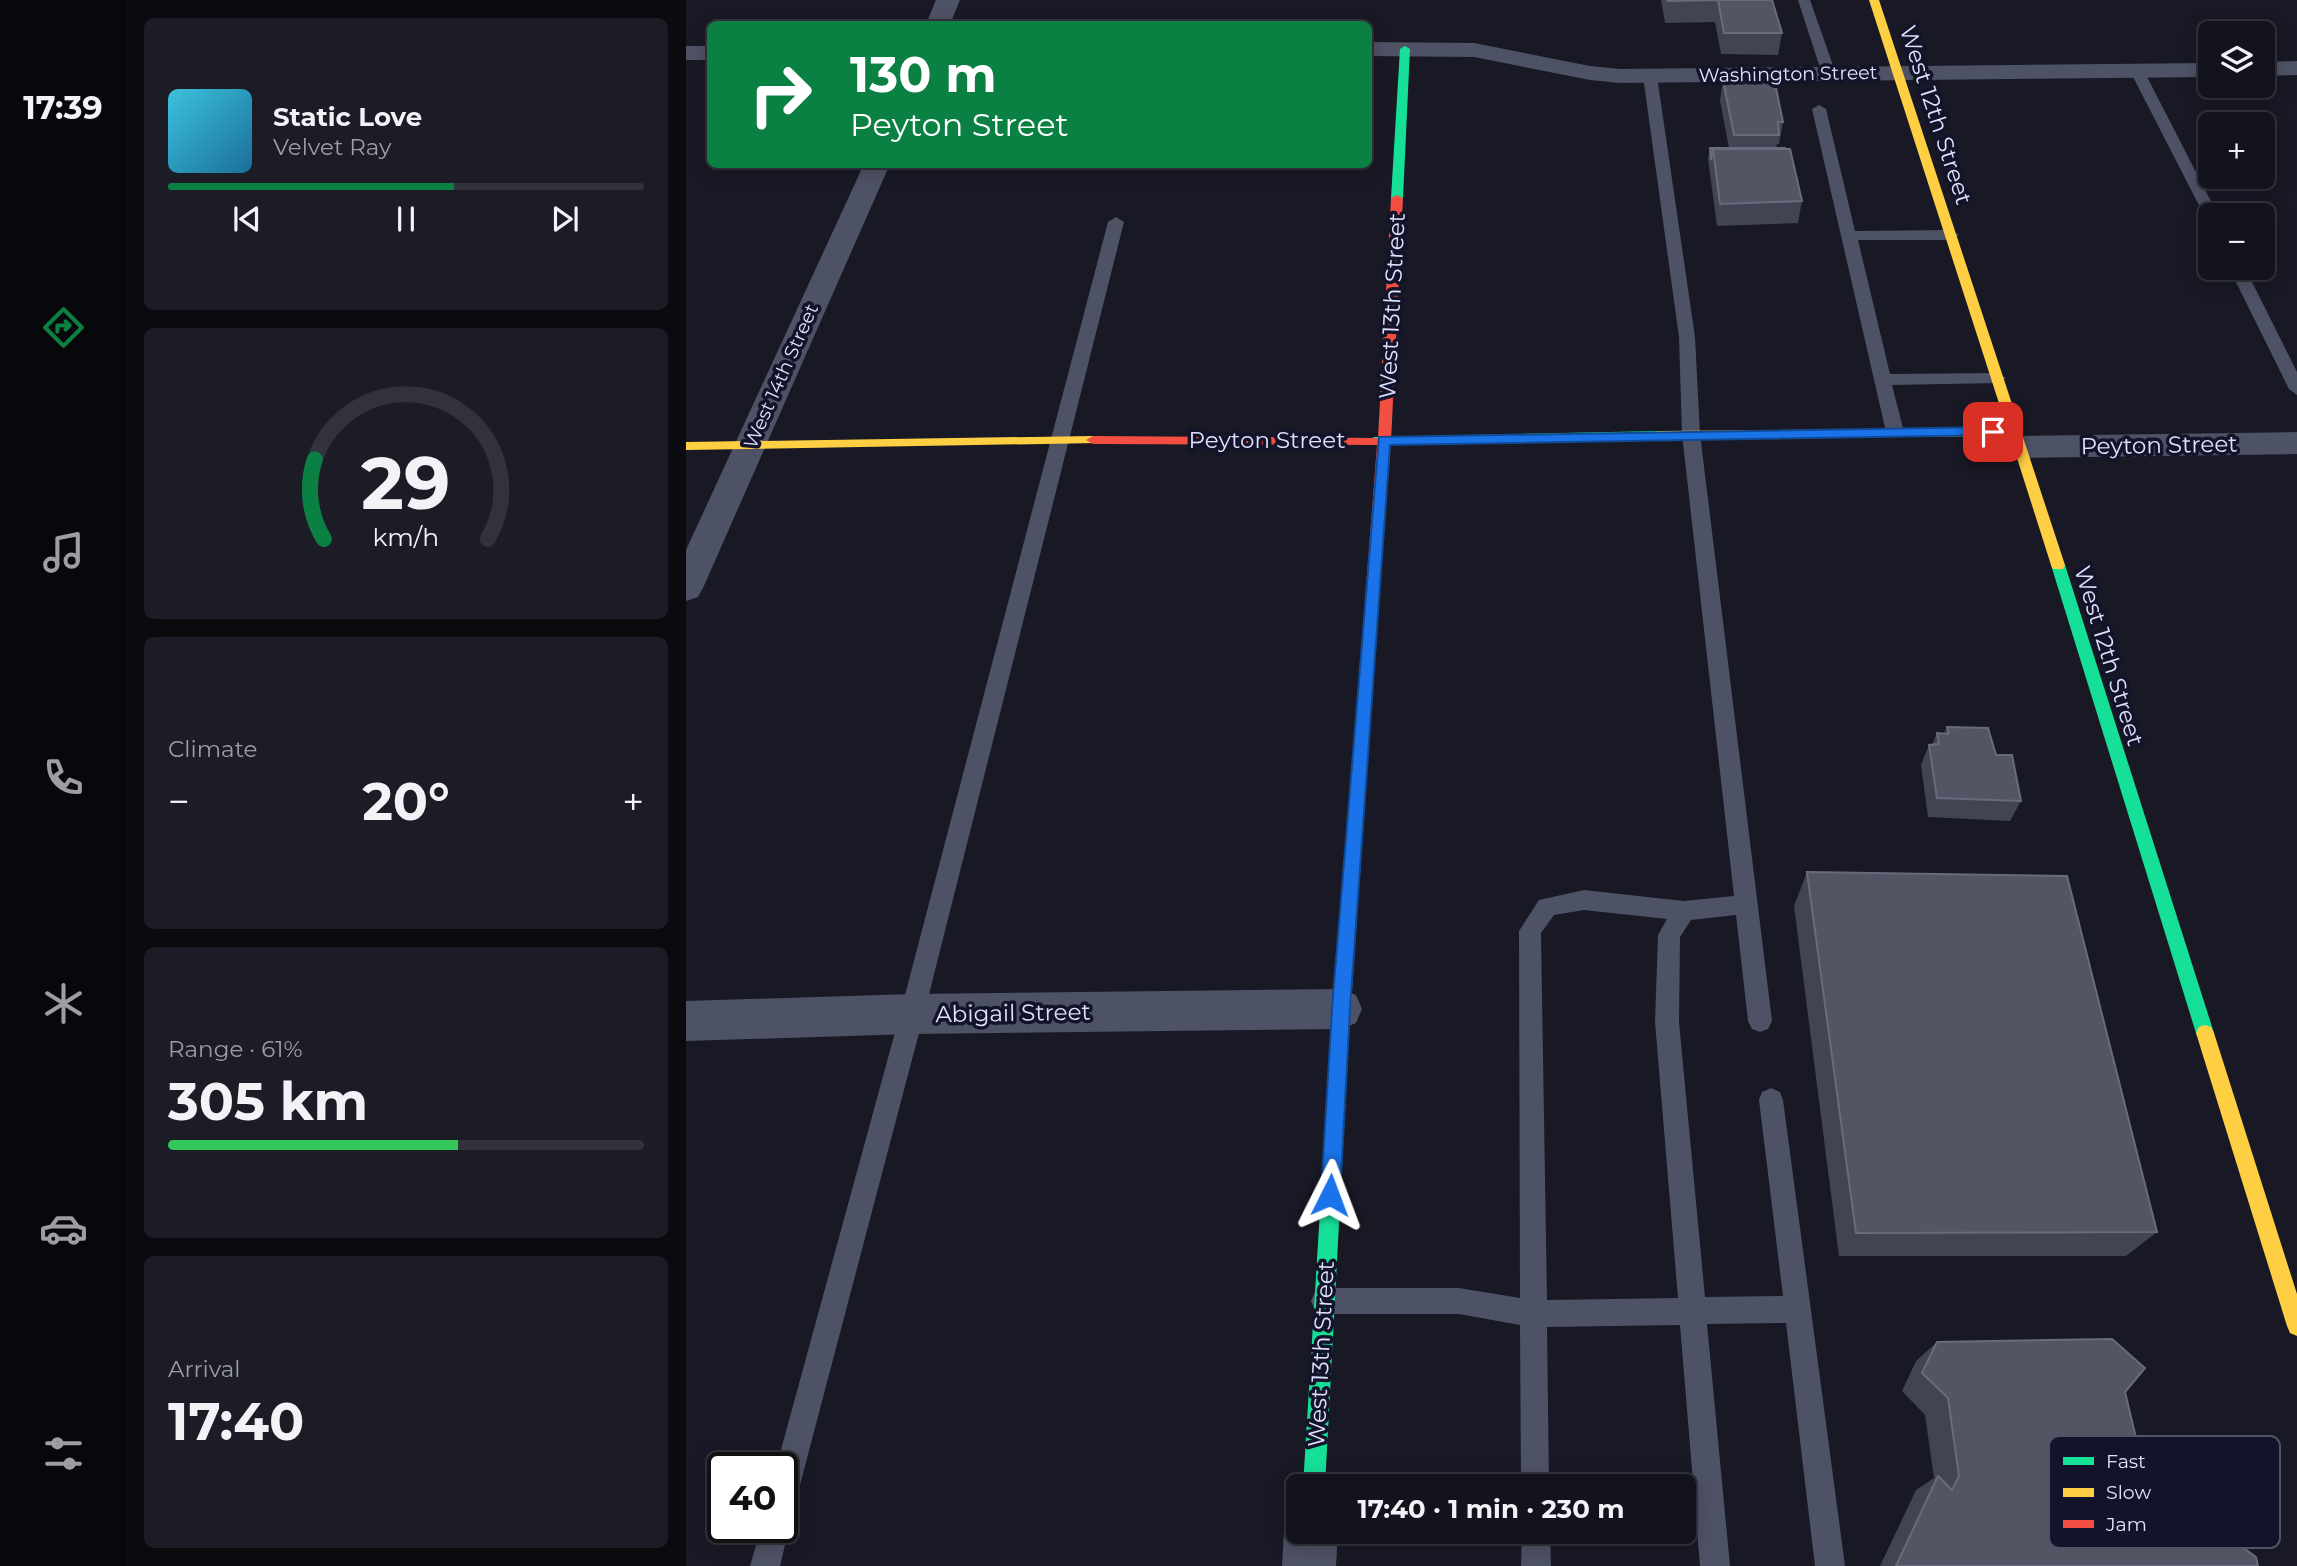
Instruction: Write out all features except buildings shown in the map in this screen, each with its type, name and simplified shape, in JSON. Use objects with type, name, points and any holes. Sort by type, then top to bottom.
[{"type":"street","points":[[939,21],[948,0]]},
{"type":"street","name":"West 12th Street","points":[[1874,0],[2018,439],[2297,1326]]},
{"type":"street","name":"Washington Street","points":[[1372,49],[1474,50],[1590,73],[1650,76],[2198,70]]},
{"type":"street","name":"West 13th Street","points":[[1315,1474],[1341,1009],[1384,441],[1405,49]]},
{"type":"street","points":[[686,53],[707,53]]},
{"type":"street","points":[[2275,69],[2297,68]]},
{"type":"street","name":"West 14th Street","points":[[686,588],[875,168]]},
{"type":"street","name":"Peyton Street","points":[[686,446],[1062,440],[1384,441],[1895,432],[2018,439],[2297,443]]},
{"type":"street","name":"Abigail Street","points":[[686,1021],[912,1014],[1341,1009]]},
{"type":"street","points":[[1309,1566],[1310,1544]]},
{"type":"lane","points":[[1804,0],[1829,74]]},
{"type":"lane","points":[[2137,71],[2205,203]]},
{"type":"lane","points":[[1650,76],[1687,337],[1691,434],[1760,1021]]},
{"type":"lane","points":[[1819,109],[1895,432]]},
{"type":"lane","points":[[795,1452],[1062,440],[1116,222]]},
{"type":"lane","points":[[1849,236],[1951,234]]},
{"type":"lane","points":[[2243,280],[2297,389]]},
{"type":"lane","points":[[1882,380],[1998,378]]},
{"type":"lane","points":[[1535,1474],[1530,931],[1547,907],[1584,900],[1684,911],[1746,904]]},
{"type":"lane","points":[[1684,911],[1669,935],[1667,1022],[1714,1566]]},
{"type":"lane","points":[[1772,1100],[1830,1566]]},
{"type":"lane","points":[[1324,1301],[1459,1300],[1534,1314],[1798,1310]]},
{"type":"lane","points":[[765,1566],[771,1543]]},
{"type":"lane","points":[[1536,1544],[1536,1566]]},
{"type":"traffic: fast","points":[[1397,198],[1405,49]]},
{"type":"traffic: fast","points":[[1374,441],[1658,435]]},
{"type":"traffic: fast","points":[[2058,565],[2205,1033]]},
{"type":"traffic: fast","points":[[1315,1474],[1341,1017]]},
{"type":"traffic: slow","points":[[1874,0],[2058,565]]},
{"type":"traffic: slow","points":[[1658,435],[2016,432]]},
{"type":"traffic: slow","points":[[686,446],[1093,440]]},
{"type":"traffic: slow","points":[[1341,1017],[1370,627]]},
{"type":"traffic: slow","points":[[2205,1033],[2297,1326]]},
{"type":"traffic: jam","points":[[1370,627],[1384,441],[1397,198]]},
{"type":"traffic: jam","points":[[1093,440],[1374,441]]},
{"type":"route","points":[[1330,1195],[1341,1009],[1384,441],[1691,434],[1993,432]]}]
